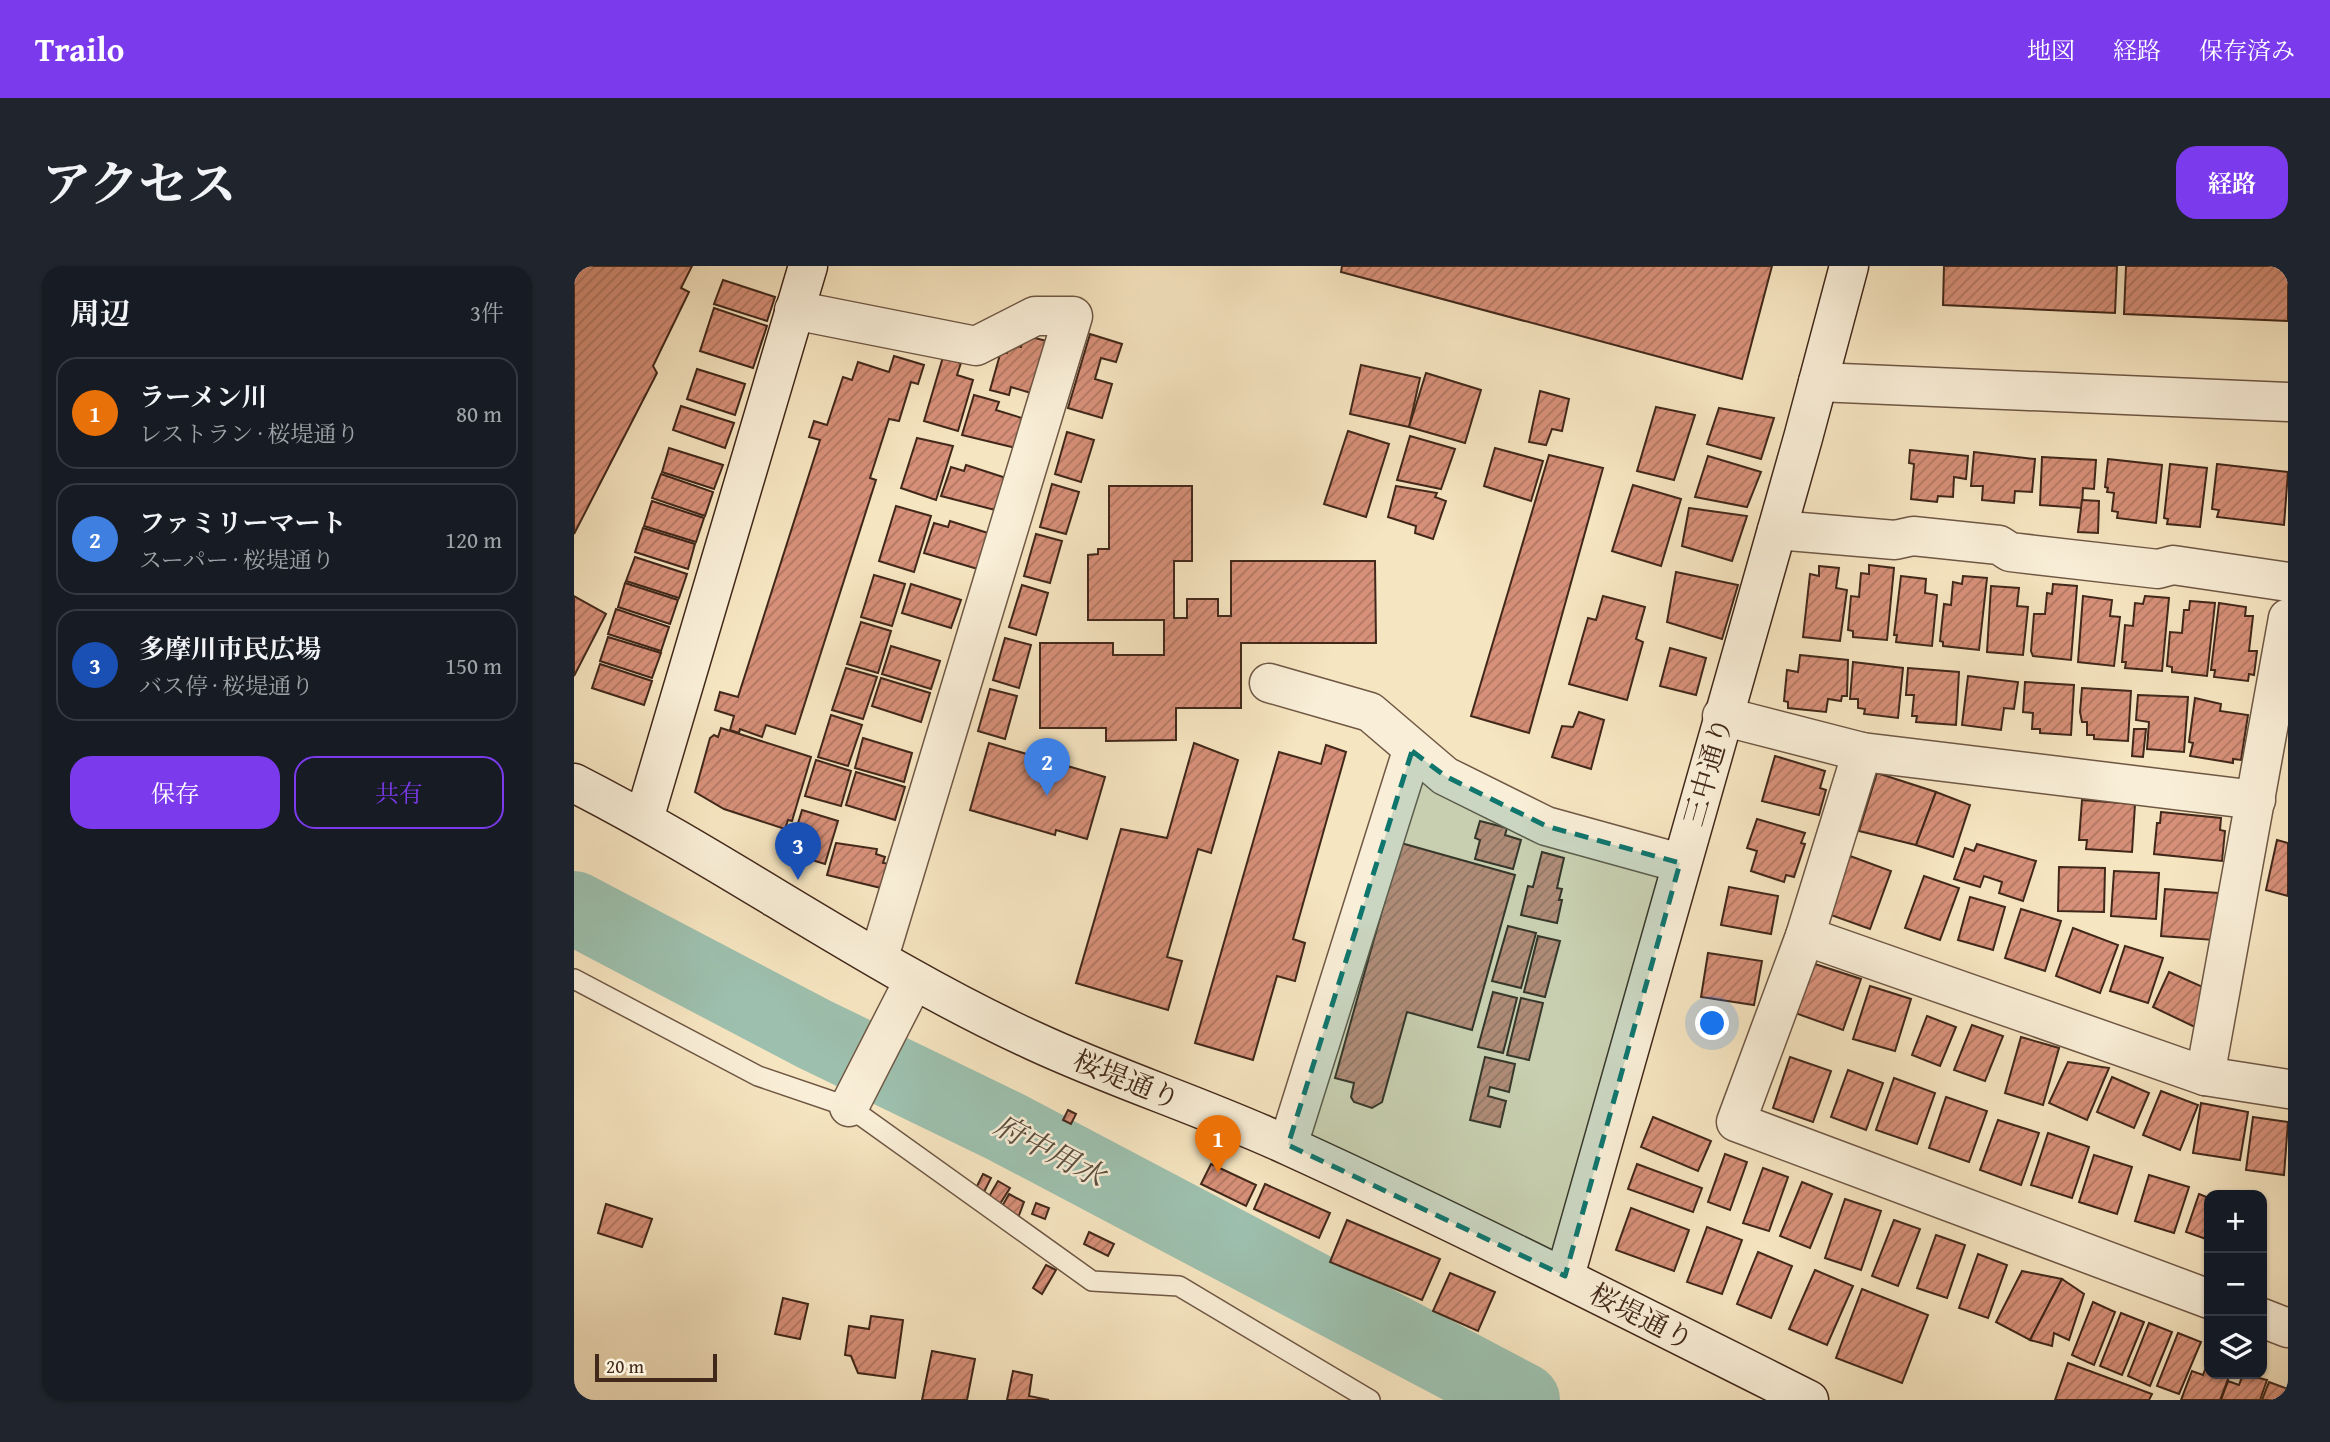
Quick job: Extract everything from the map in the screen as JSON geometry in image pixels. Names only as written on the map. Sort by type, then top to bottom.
[{"type":"street","points":[[644,819],[808,266]]},
{"type":"street","name":"三中通り","points":[[1565,1276],[1777,530],[1849,266]]},
{"type":"street","points":[[794,310],[975,345],[1035,316],[1073,316],[879,957]]},
{"type":"street","points":[[1818,382],[2288,402]]},
{"type":"street","points":[[1777,530],[1895,540],[1913,536],[1999,545],[2010,552],[2158,569],[2173,565],[2288,582]]},
{"type":"street","points":[[2205,1076],[2288,618]]},
{"type":"street","points":[[1269,683],[1370,712],[1412,751],[1445,776],[1546,826],[1681,863]]},
{"type":"street","points":[[1723,716],[1862,752],[2256,800]]},
{"type":"street","points":[[1288,1145],[1412,751]]},
{"type":"street","points":[[1862,752],[1805,936],[1736,1122],[2204,1297]]},
{"type":"street","name":"桜堤通り","points":[[574,783],[644,819],[914,980],[1034,1041],[1288,1145],[1565,1276],[1809,1400]]},
{"type":"street","points":[[1805,936],[2205,1076],[2288,1089]]},
{"type":"street","points":[[853,1100],[914,980]]},
{"type":"street","points":[[2267,1320],[2288,1328]]},
{"type":"lane","points":[[574,979],[758,1076],[853,1100],[1092,1281],[1179,1286],[1370,1400]]},
{"type":"highlighted area","points":[[1412,751],[1445,776],[1546,826],[1680,863],[1565,1276],[1288,1145]]},
{"type":"building","points":[[574,266],[692,266],[681,288],[689,292],[653,366],[657,373],[574,534]]},
{"type":"building","points":[[1342,266],[1772,266],[1742,379],[1341,272]]},
{"type":"building","points":[[1944,266],[2117,266],[2115,313],[1943,305]]},
{"type":"building","points":[[2126,266],[2288,266],[2288,321],[2124,314]]},
{"type":"building","points":[[723,280],[775,297],[767,321],[714,304]]},
{"type":"building","points":[[714,308],[767,326],[753,368],[700,351]]},
{"type":"building","points":[[1090,334],[1122,344],[1116,362],[1101,358],[1095,379],[1112,384],[1102,418],[1068,408]]},
{"type":"building","points":[[1024,335],[1050,342],[1034,394],[1011,387],[1009,395],[990,390],[1001,351],[1007,353],[1010,344],[1021,347]]},
{"type":"building","points":[[894,356],[924,365],[918,384],[911,382],[899,421],[889,419],[870,478],[876,480],[795,734],[766,725],[762,737],[740,729],[739,733],[730,730],[734,716],[715,710],[720,692],[738,697],[820,440],[809,437],[814,421],[827,425],[843,377],[852,380],[858,362],[889,372]]},
{"type":"building","points":[[943,357],[961,363],[957,375],[973,380],[958,431],[924,421]]},
{"type":"building","points":[[1361,365],[1420,378],[1409,427],[1350,414]]},
{"type":"building","points":[[697,369],[745,384],[735,415],[687,399]]},
{"type":"building","points":[[1426,373],[1481,390],[1465,443],[1409,427]]},
{"type":"building","points":[[1540,391],[1569,399],[1562,431],[1552,429],[1546,445],[1529,442]]},
{"type":"building","points":[[974,395],[999,402],[996,410],[1025,419],[1016,448],[962,435]]},
{"type":"building","points":[[681,406],[734,423],[725,448],[673,430]]},
{"type":"building","points":[[1656,407],[1695,415],[1674,480],[1637,471]]},
{"type":"building","points":[[1719,408],[1774,418],[1761,459],[1707,444]]},
{"type":"building","points":[[1348,431],[1389,444],[1366,517],[1324,504]]},
{"type":"building","points":[[1067,432],[1094,440],[1081,482],[1055,474]]},
{"type":"building","points":[[1410,436],[1455,449],[1441,489],[1397,480]]},
{"type":"building","points":[[917,438],[953,446],[936,500],[901,488]]},
{"type":"building","points":[[669,448],[723,465],[714,489],[662,472]]},
{"type":"building","points":[[1495,448],[1543,461],[1531,501],[1484,486]]},
{"type":"building","points":[[1910,450],[1968,456],[1966,479],[1954,477],[1953,497],[1938,496],[1937,502],[1911,499],[1914,464],[1909,463]]},
{"type":"building","points":[[1974,452],[2035,459],[2032,492],[2015,491],[2014,503],[1982,500],[1983,486],[1971,486]]},
{"type":"building","points":[[1549,455],[1603,468],[1529,733],[1471,716]]},
{"type":"building","points":[[1708,456],[1761,472],[1747,507],[1695,497]]},
{"type":"building","points":[[2042,457],[2096,460],[2094,489],[2083,488],[2082,508],[2040,505]]},
{"type":"building","points":[[2108,459],[2162,465],[2156,523],[2117,518],[2118,512],[2112,511],[2114,493],[2107,492],[2108,488],[2105,487]]},
{"type":"building","points":[[2170,464],[2207,468],[2200,527],[2167,524],[2168,519],[2164,518]]},
{"type":"building","points":[[2217,464],[2288,472],[2284,525],[2217,517],[2219,510],[2212,509]]},
{"type":"building","points":[[966,465],[1009,479],[999,511],[941,496],[951,467],[964,471]]},
{"type":"building","points":[[661,474],[713,492],[705,516],[652,498]]},
{"type":"building","points":[[1052,484],[1079,492],[1066,534],[1040,527]]},
{"type":"building","points":[[1633,485],[1681,499],[1661,566],[1612,551]]},
{"type":"building","points":[[1109,486],[1192,486],[1192,561],[1174,561],[1174,618],[1187,618],[1187,599],[1218,599],[1218,616],[1231,616],[1231,561],[1375,561],[1376,643],[1241,643],[1241,708],[1176,708],[1176,740],[1106,741],[1106,728],[1040,728],[1040,643],[1113,643],[1113,655],[1164,655],[1164,620],[1088,620],[1088,555],[1098,554],[1098,549],[1109,549]]},
{"type":"building","points":[[1396,486],[1437,493],[1435,497],[1446,501],[1433,539],[1415,533],[1416,526],[1388,517]]},
{"type":"building","points":[[2082,500],[2099,501],[2098,533],[2078,532]]},
{"type":"building","points":[[652,501],[704,518],[696,542],[644,526]]},
{"type":"building","points":[[896,506],[931,516],[914,572],[879,561]]},
{"type":"building","points":[[1689,508],[1747,516],[1732,561],[1682,546]]},
{"type":"building","points":[[950,521],[991,534],[981,570],[924,553],[934,523],[948,527]]},
{"type":"building","points":[[643,528],[695,544],[688,569],[635,552]]},
{"type":"building","points":[[1036,534],[1062,541],[1050,583],[1024,576]]},
{"type":"building","points":[[635,557],[687,574],[679,598],[626,581]]},
{"type":"building","points":[[1869,565],[1894,568],[1887,640],[1853,637],[1853,631],[1848,630],[1851,596],[1859,597],[1861,573],[1869,574]]},
{"type":"building","points":[[1819,566],[1839,568],[1836,588],[1847,590],[1840,641],[1803,637],[1810,574],[1819,576]]},
{"type":"building","points":[[1676,572],[1738,585],[1722,639],[1667,622]]},
{"type":"building","points":[[874,575],[905,584],[892,626],[861,617]]},
{"type":"building","points":[[1901,576],[1926,579],[1925,593],[1937,595],[1932,646],[1896,642],[1897,635],[1894,635]]},
{"type":"building","points":[[1963,576],[1987,578],[1979,650],[1943,646],[1940,641],[1944,604],[1951,605],[1953,582],[1962,584]]},
{"type":"building","points":[[625,583],[678,600],[670,624],[618,607]]},
{"type":"building","points":[[911,584],[961,600],[951,628],[902,613]]},
{"type":"building","points":[[2053,584],[2077,586],[2071,660],[2033,656],[2031,651],[2034,614],[2045,614],[2047,593],[2052,594]]},
{"type":"building","points":[[1022,585],[1048,593],[1036,635],[1009,627]]},
{"type":"building","points":[[1991,586],[2019,588],[2017,606],[2028,607],[2023,655],[1987,652]]},
{"type":"building","points":[[574,596],[606,614],[574,676]]},
{"type":"building","points":[[1603,596],[1645,607],[1636,639],[1643,642],[1627,700],[1569,684],[1588,618],[1596,620]]},
{"type":"building","points":[[2083,596],[2112,600],[2110,616],[2120,617],[2114,666],[2078,662]]},
{"type":"building","points":[[2145,596],[2169,598],[2162,671],[2125,668],[2126,662],[2122,662],[2125,625],[2133,626],[2135,603],[2143,604]]},
{"type":"building","points":[[2190,601],[2215,603],[2207,676],[2172,672],[2172,667],[2167,666],[2170,632],[2182,633],[2184,610],[2189,610]]},
{"type":"building","points":[[2219,603],[2246,607],[2245,616],[2253,616],[2249,651],[2257,651],[2254,675],[2249,674],[2248,681],[2214,677],[2215,670],[2211,670]]},
{"type":"building","points":[[616,609],[669,627],[661,651],[608,634]]},
{"type":"building","points":[[861,622],[891,631],[878,673],[847,664]]},
{"type":"building","points":[[608,637],[661,653],[652,678],[600,661]]},
{"type":"building","points":[[1005,638],[1031,645],[1019,688],[993,680]]},
{"type":"building","points":[[891,646],[940,661],[931,689],[882,674]]},
{"type":"building","points":[[1670,648],[1706,658],[1696,695],[1660,686]]},
{"type":"building","points":[[1800,655],[1848,660],[1847,696],[1842,696],[1841,701],[1828,699],[1826,712],[1788,708],[1788,702],[1784,701],[1787,670],[1798,672]]},
{"type":"building","points":[[1853,662],[1903,668],[1898,718],[1864,714],[1865,709],[1858,708],[1858,699],[1850,699]]},
{"type":"building","points":[[600,664],[652,681],[644,705],[592,688]]},
{"type":"building","points":[[846,668],[877,677],[863,719],[832,710]]},
{"type":"building","points":[[1908,668],[1959,672],[1956,725],[1916,722],[1917,716],[1912,716],[1914,695],[1906,695]]},
{"type":"building","points":[[1968,676],[2018,682],[2014,709],[2004,708],[2001,730],[1962,725]]},
{"type":"building","points":[[881,678],[930,693],[921,722],[872,706]]},
{"type":"building","points":[[2025,682],[2074,685],[2071,735],[2040,733],[2040,729],[2032,729],[2033,713],[2023,712]]},
{"type":"building","points":[[2082,688],[2131,691],[2128,741],[2094,739],[2094,735],[2087,735],[2087,722],[2082,722],[2080,712]]},
{"type":"building","points":[[990,689],[1017,696],[1005,739],[978,731]]},
{"type":"building","points":[[2138,695],[2188,697],[2184,752],[2147,749],[2149,722],[2136,720]]},
{"type":"building","points":[[2195,698],[2221,704],[2220,711],[2248,715],[2241,760],[2233,759],[2233,763],[2190,756],[2193,743],[2189,742]]},
{"type":"building","points":[[1579,712],[1604,720],[1591,769],[1552,757],[1562,726],[1573,727]]},
{"type":"building","points":[[831,715],[862,725],[848,766],[818,757]]},
{"type":"building","points":[[721,728],[811,757],[792,821],[788,820],[785,829],[724,809],[695,792],[710,738],[714,735],[718,737]]},
{"type":"building","points":[[2134,729],[2146,729],[2143,757],[2132,756]]},
{"type":"building","points":[[863,738],[912,753],[904,782],[855,768]]},
{"type":"building","points":[[989,743],[1105,777],[1087,839],[1056,830],[1055,835],[970,810]]},
{"type":"building","points":[[1194,743],[1238,760],[1211,853],[1198,849],[1167,957],[1182,961],[1168,1010],[1076,983],[1121,829],[1167,838]]},
{"type":"building","points":[[1326,745],[1346,752],[1293,939],[1305,943],[1295,981],[1277,976],[1253,1060],[1195,1043],[1279,752],[1321,764]]},
{"type":"building","points":[[1775,756],[1825,771],[1820,788],[1826,790],[1819,815],[1762,801]]},
{"type":"building","points":[[816,760],[851,771],[841,806],[805,796]]},
{"type":"building","points":[[856,772],[905,787],[895,820],[846,805]]},
{"type":"building","points":[[1877,773],[1936,792],[1916,845],[1859,831]]},
{"type":"building","points":[[1936,792],[1970,805],[1953,857],[1916,845]]},
{"type":"building","points":[[2082,800],[2135,804],[2132,852],[2086,849],[2087,840],[2079,840]]},
{"type":"building","points":[[802,810],[838,821],[825,864],[789,853]]},
{"type":"building","points":[[2161,812],[2221,818],[2220,830],[2225,831],[2222,861],[2154,854],[2157,823],[2160,823]]},
{"type":"building","points":[[1757,819],[1805,833],[1801,843],[1805,844],[1794,877],[1786,875],[1784,882],[1751,871],[1757,851],[1747,848]]},
{"type":"building","points":[[1480,821],[1507,828],[1505,835],[1521,840],[1513,869],[1475,859],[1480,840],[1475,838]]},
{"type":"building","points":[[2277,840],[2288,843],[2288,896],[2266,890]]},
{"type":"building","points":[[836,843],[877,849],[876,854],[885,857],[883,863],[891,864],[881,888],[827,875]]},
{"type":"building","points":[[1401,843],[1515,875],[1472,1030],[1407,1012],[1382,1102],[1372,1108],[1354,1102],[1351,1097],[1354,1083],[1335,1078]]},
{"type":"building","points":[[1977,844],[2036,861],[2023,901],[1999,893],[2002,882],[1984,876],[1980,887],[1954,879],[1965,848],[1974,851]]},
{"type":"building","points":[[1542,852],[1564,858],[1557,888],[1562,889],[1559,900],[1562,900],[1557,923],[1521,915],[1528,886],[1533,887]]},
{"type":"building","points":[[1850,856],[1891,871],[1870,929],[1828,914]]},
{"type":"building","points":[[2059,867],[2105,868],[2104,912],[2058,911]]},
{"type":"building","points":[[2114,871],[2159,873],[2156,919],[2111,916]]},
{"type":"building","points":[[1924,876],[1959,888],[1940,940],[1905,928]]},
{"type":"building","points":[[1729,887],[1778,896],[1771,934],[1721,925]]},
{"type":"building","points":[[2165,889],[2218,893],[2214,940],[2161,936]]},
{"type":"building","points":[[1970,897],[2005,907],[1993,950],[1958,940]]},
{"type":"building","points":[[2021,909],[2061,921],[2045,971],[2005,958]]},
{"type":"building","points":[[1508,926],[1536,933],[1521,988],[1492,981]]},
{"type":"building","points":[[2073,928],[2118,945],[2100,993],[2056,976]]},
{"type":"building","points":[[1538,936],[1560,941],[1545,997],[1524,992]]},
{"type":"building","points":[[2125,946],[2163,958],[2148,1003],[2110,991]]},
{"type":"building","points":[[1708,953],[1762,961],[1754,1005],[1701,997]]},
{"type":"building","points":[[1812,963],[1861,979],[1843,1030],[1795,1013]]},
{"type":"building","points":[[2169,972],[2203,987],[2197,1028],[2153,1007]]},
{"type":"building","points":[[1870,986],[1911,999],[1895,1051],[1853,1039]]},
{"type":"building","points":[[1493,992],[1517,998],[1503,1053],[1478,1047]]},
{"type":"building","points":[[1521,998],[1543,1003],[1529,1060],[1507,1055]]},
{"type":"building","points":[[1927,1016],[1956,1027],[1940,1066],[1912,1055]]},
{"type":"building","points":[[1972,1025],[2003,1036],[1985,1081],[1954,1070]]},
{"type":"building","points":[[2021,1037],[2059,1048],[2043,1105],[2005,1093]]},
{"type":"building","points":[[1485,1057],[1515,1064],[1509,1092],[1490,1087],[1488,1096],[1506,1101],[1500,1127],[1470,1120]]},
{"type":"building","points":[[1790,1057],[1831,1071],[1813,1122],[1773,1108]]},
{"type":"building","points":[[2068,1062],[2109,1068],[2087,1120],[2049,1103]]},
{"type":"building","points":[[1848,1070],[1883,1083],[1866,1130],[1831,1117]]},
{"type":"building","points":[[2112,1077],[2149,1093],[2134,1128],[2097,1112]]},
{"type":"building","points":[[1894,1078],[1935,1093],[1917,1144],[1876,1130]]},
{"type":"building","points":[[2161,1091],[2198,1105],[2180,1150],[2143,1135]]},
{"type":"building","points":[[1946,1097],[1987,1111],[1969,1162],[1929,1148]]},
{"type":"building","points":[[2201,1103],[2248,1112],[2240,1160],[2193,1153]]},
{"type":"building","points":[[1068,1110],[1076,1114],[1071,1124],[1063,1120]]},
{"type":"building","points":[[1653,1117],[1711,1141],[1698,1171],[1641,1147]]},
{"type":"building","points":[[2253,1117],[2288,1122],[2284,1175],[2246,1170]]},
{"type":"building","points":[[1998,1120],[2039,1133],[2021,1185],[1980,1170]]},
{"type":"building","points":[[2048,1133],[2089,1147],[2072,1198],[2031,1185]]},
{"type":"building","points":[[1725,1154],[1747,1162],[1730,1210],[1708,1202]]},
{"type":"building","points":[[2094,1155],[2132,1167],[2117,1214],[2079,1202]]},
{"type":"building","points":[[1211,1164],[1256,1185],[1246,1206],[1201,1184]]},
{"type":"building","points":[[1637,1164],[1702,1188],[1693,1212],[1628,1189]]},
{"type":"building","points":[[1763,1168],[1788,1177],[1769,1231],[1743,1223]]},
{"type":"building","points":[[983,1174],[991,1178],[982,1196],[974,1192]]},
{"type":"building","points":[[2149,1175],[2189,1187],[2174,1233],[2135,1221]]},
{"type":"building","points":[[998,1181],[1010,1188],[998,1207],[987,1200]]},
{"type":"building","points":[[1802,1182],[1832,1194],[1810,1248],[1780,1236]]},
{"type":"building","points":[[1265,1184],[1330,1213],[1319,1238],[1254,1209]]},
{"type":"building","points":[[1009,1194],[1024,1202],[1018,1218],[1000,1210]]},
{"type":"building","points":[[2199,1194],[2204,1196],[2204,1238],[2186,1232]]},
{"type":"building","points":[[1845,1199],[1881,1211],[1861,1270],[1825,1258]]},
{"type":"building","points":[[1036,1203],[1049,1208],[1045,1219],[1032,1214]]},
{"type":"building","points":[[606,1204],[652,1219],[642,1247],[598,1233]]},
{"type":"building","points":[[1631,1208],[1689,1230],[1674,1271],[1616,1250]]},
{"type":"building","points":[[1347,1220],[1440,1259],[1422,1300],[1330,1262]]},
{"type":"building","points":[[1894,1220],[1920,1229],[1898,1286],[1872,1276]]},
{"type":"building","points":[[1707,1227],[1742,1240],[1722,1294],[1687,1282]]},
{"type":"building","points":[[1089,1232],[1114,1244],[1108,1256],[1084,1244]]},
{"type":"building","points":[[1936,1235],[1965,1245],[1947,1298],[1917,1288]]},
{"type":"building","points":[[1758,1252],[1792,1266],[1771,1318],[1737,1304]]},
{"type":"building","points":[[1978,1254],[2007,1265],[1988,1318],[1959,1308]]},
{"type":"building","points":[[1046,1265],[1056,1270],[1042,1294],[1033,1288]]},
{"type":"building","points":[[1815,1270],[1853,1286],[1827,1345],[1789,1329]]},
{"type":"building","points":[[2022,1271],[2062,1279],[2030,1340],[1996,1322]]},
{"type":"building","points":[[1450,1273],[1495,1292],[1478,1331],[1433,1311]]},
{"type":"building","points":[[2062,1279],[2084,1294],[2069,1340],[2054,1333],[2052,1346],[2030,1340]]},
{"type":"building","points":[[1862,1289],[1928,1315],[1902,1383],[1836,1358]]},
{"type":"building","points":[[783,1298],[808,1304],[800,1339],[775,1334]]},
{"type":"building","points":[[2093,1302],[2115,1312],[2094,1365],[2072,1355]]},
{"type":"building","points":[[2121,1313],[2144,1322],[2122,1375],[2100,1366]]},
{"type":"building","points":[[871,1316],[903,1320],[895,1378],[858,1373],[851,1356],[845,1355],[849,1326],[869,1329]]},
{"type":"building","points":[[2149,1323],[2172,1332],[2150,1386],[2128,1376]]},
{"type":"building","points":[[2178,1333],[2201,1342],[2179,1394],[2157,1386]]},
{"type":"building","points":[[932,1351],[975,1359],[967,1400],[922,1400]]},
{"type":"building","points":[[2068,1363],[2152,1394],[2149,1400],[2055,1400]]},
{"type":"building","points":[[1013,1371],[1032,1375],[1029,1396],[1049,1400],[1007,1400]]},
{"type":"building","points":[[2192,1371],[2203,1375],[2204,1372],[2204,1379],[2228,1379],[2220,1400],[2181,1400]]},
{"type":"building","points":[[2241,1379],[2267,1380],[2260,1400],[2221,1400],[2228,1381],[2239,1385]]},
{"type":"building","points":[[2269,1382],[2288,1389],[2288,1400],[2262,1400]]},
{"type":"waterway","name":"府中用水","points":[[574,908],[814,1034],[1006,1127],[1523,1400]]},
{"type":"place","name":"ファミリーマート","points":[[1047,796]]},
{"type":"place","name":"多摩川市民広場","points":[[798,880]]},
{"type":"place","name":"ラーメン川","points":[[1218,1173]]}]
